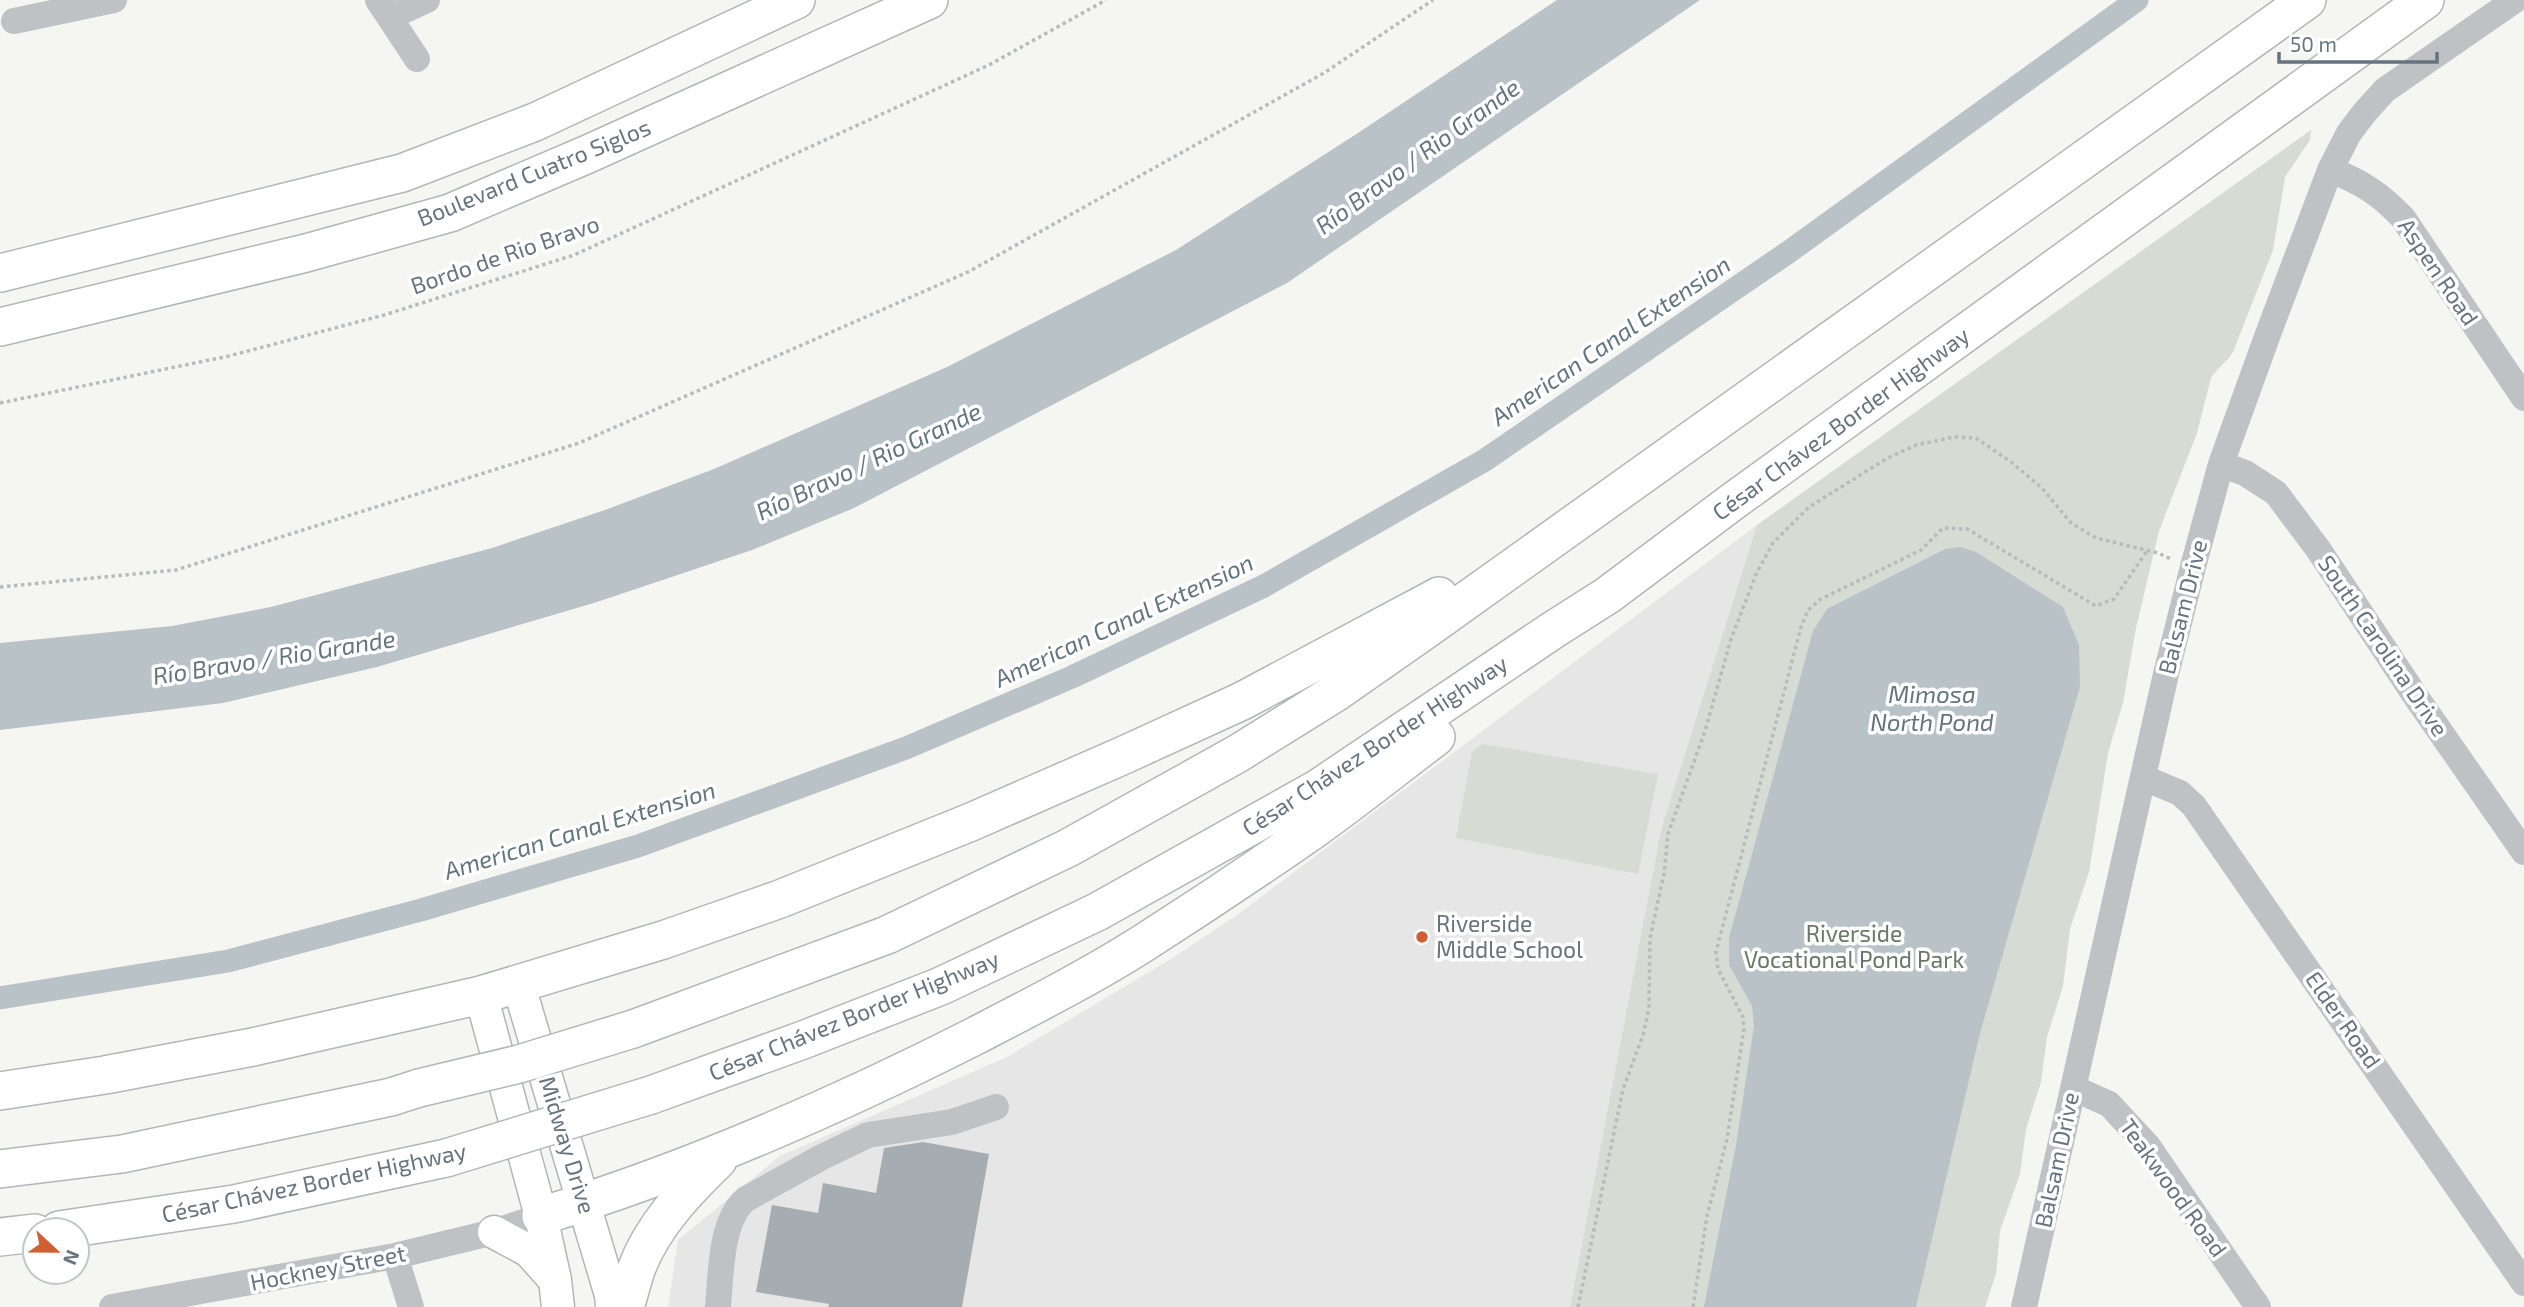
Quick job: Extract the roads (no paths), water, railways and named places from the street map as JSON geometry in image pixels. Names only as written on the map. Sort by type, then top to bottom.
[{"type":"highway","name":"Boulevard Cuatro Siglos","points":[[0,273],[402,173],[535,122],[796,0]]},
{"type":"highway","name":"Boulevard Cuatro Siglos","points":[[0,327],[306,253],[450,213],[588,154],[929,0]]},
{"type":"highway","points":[[0,1168],[122,1154],[391,1097],[519,1064],[633,1028],[887,935],[1079,842],[1237,754],[1335,693],[2307,0]]},
{"type":"highway","name":"César Chávez Border Highway","points":[[91,1225],[234,1204],[446,1158],[651,1095],[941,986],[1097,912],[1317,789],[1608,595],[1732,502],[2426,0]]},
{"type":"highway","points":[[0,1091],[105,1075],[253,1047],[481,995],[663,940],[780,899],[971,822],[1242,701],[1596,509]]},
{"type":"highway","points":[[541,1216],[728,1150],[917,1065],[1062,991],[1140,945],[1315,828],[1512,682],[1608,595]]},
{"type":"highway","points":[[625,1307],[637,1268],[652,1239],[681,1197],[728,1150]]},
{"type":"highway","points":[[0,1237],[21,1235]]},
{"type":"main road","name":"Midway Drive","points":[[518,983],[585,1202],[612,1307]]},
{"type":"main road","name":"Midway Drive","points":[[481,995],[541,1216],[556,1294]]},
{"type":"main road","points":[[494,1231],[529,1251],[556,1294]]},
{"type":"street","points":[[7,27],[39,0]]},
{"type":"street","points":[[7,27],[114,0]]},
{"type":"street","points":[[416,59],[384,9],[428,0]]},
{"type":"street","name":"Balsam Drive","points":[[2024,1307],[2194,563],[2221,464],[2330,170],[2349,133],[2385,89],[2515,0]]},
{"type":"street","name":"Aspen Road","points":[[2330,170],[2351,178],[2383,197],[2403,218],[2524,398]]},
{"type":"street","name":"South Carolina Drive","points":[[2221,464],[2245,473],[2276,493],[2318,549],[2416,698],[2524,852]]},
{"type":"street","name":"Elder Road","points":[[2144,778],[2180,793],[2194,806],[2524,1283]]},
{"type":"street","name":"Teakwood Road","points":[[2073,1088],[2109,1104],[2148,1146],[2258,1307]]},
{"type":"street","points":[[718,1307],[726,1236],[732,1216],[738,1205],[746,1199],[868,1135],[952,1122],[996,1107]]},
{"type":"street","name":"Hockney Street","points":[[129,1306],[395,1256],[541,1216]]},
{"type":"street","points":[[395,1256],[411,1307]]},
{"type":"water","name":"Río Bravo / Rio Grande","points":[[1557,0],[1700,0],[1287,283],[854,508],[752,550],[597,602],[377,667],[223,703],[0,730],[0,643],[172,626],[271,607],[492,548],[714,469],[947,367],[1176,250]]},
{"type":"water","name":"Mimosa North Pond","points":[[1960,547],[1976,552],[2063,607],[2079,645],[2080,687],[1980,1033],[1916,1307],[1704,1307],[1736,1145],[1754,1026],[1752,1006],[1729,965],[1729,938],[1813,631],[1827,609],[1945,549]]},
{"type":"waterway","name":"American Canal Extension","points":[[0,998],[228,961],[421,910],[638,846],[906,748],[1072,677],[1264,586],[1485,460],[1790,251],[2137,0]]},
{"type":"place","name":"Riverside Middle School","points":[[1422,937]]},
{"type":"park label","name":"Riverside Vocational Pond Park","points":[[1854,947]]}]
